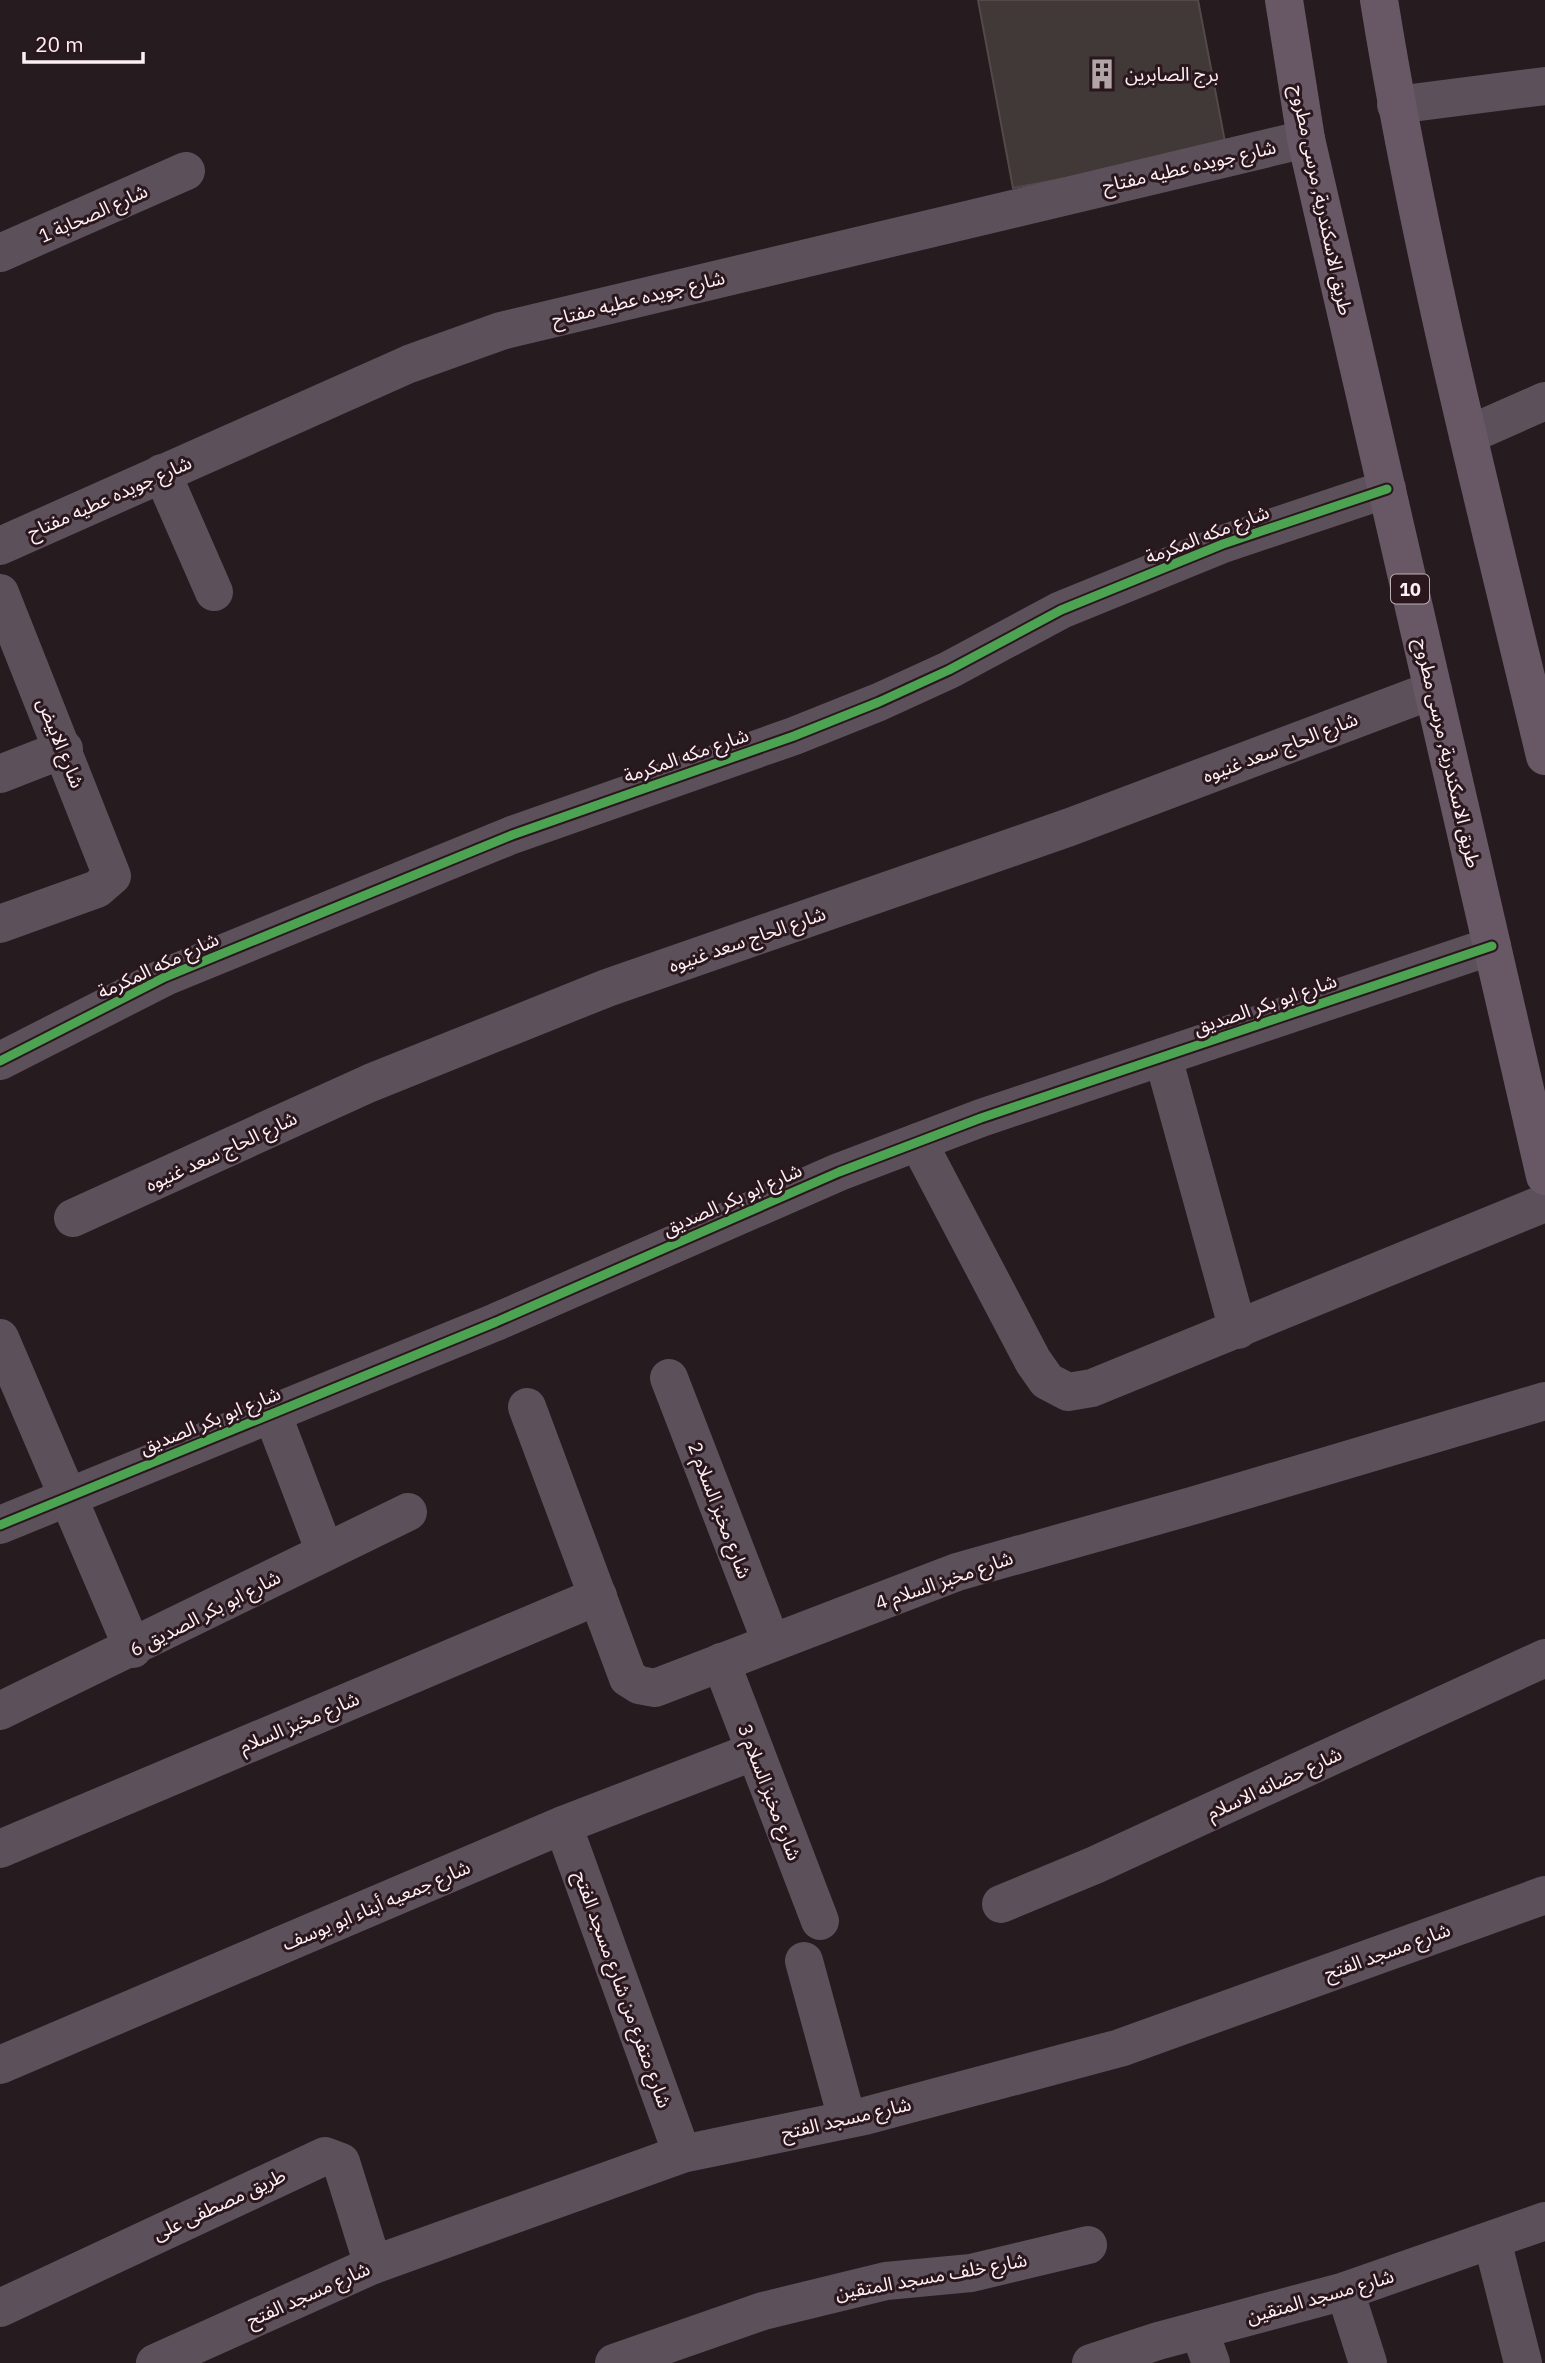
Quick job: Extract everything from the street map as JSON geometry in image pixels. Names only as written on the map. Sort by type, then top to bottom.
[{"type":"main road","name":"طريق الاسكندرية, مرسى مطروح","points":[[1284,0],[1306,139],[1545,1176]]},
{"type":"main road","points":[[1379,0],[1396,105],[1468,435],[1545,753]]},
{"type":"street","points":[[1396,105],[1545,86]]},
{"type":"street","name":"شارع جويده عطيه مفتاح","points":[[0,546],[409,364],[501,331],[1306,139]]},
{"type":"street","name":"شارع الصحابة 1","points":[[0,253],[186,171]]},
{"type":"street","points":[[1468,435],[1545,401]]},
{"type":"street","points":[[162,473],[214,592]]},
{"type":"street","name":"شارع مكه المكرمة","points":[[0,1061],[164,977],[512,835],[794,736],[879,702],[949,670],[1061,610],[1223,544],[1387,489]]},
{"type":"street","name":"شارع الابيض","points":[[0,593],[64,749],[112,876],[97,889],[0,924]]},
{"type":"street","name":"شارع الحاج سعد غنيوه","points":[[73,1218],[370,1083],[607,988],[1070,827],[1433,690]]},
{"type":"street","points":[[0,774],[64,749]]},
{"type":"street","name":"شارع ابو بكر الصديق","points":[[0,1525],[496,1322],[839,1172],[1163,1057],[1492,946]]},
{"type":"street","points":[[1163,1057],[1238,1331]]},
{"type":"street","points":[[918,1142],[1046,1381],[1068,1392],[1092,1388],[1238,1331],[1545,1203]]},
{"type":"street","points":[[0,1338],[66,1498],[133,1649]]},
{"type":"street","name":"شارع مخبز السلام 2","points":[[669,1378],[771,1642]]},
{"type":"street","name":"شارع مخبز السلام 4","points":[[527,1407],[628,1678],[639,1685],[655,1688],[957,1572],[1195,1505],[1545,1401]]},
{"type":"street","points":[[272,1413],[325,1552]]},
{"type":"street","name":"شارع ابو بكر الصديق 6","points":[[0,1711],[133,1649],[408,1512]]},
{"type":"street","name":"شارع مخبز السلام","points":[[0,1849],[598,1596]]},
{"type":"street","name":"شارع حضانه الاسلام","points":[[1001,1904],[1095,1865],[1545,1658]]},
{"type":"street","name":"شارع مخبز السلام 3","points":[[721,1662],[820,1921]]},
{"type":"street","name":"شارع جمعيه أبناء ابو يوسف","points":[[0,2065],[564,1825],[755,1751]]},
{"type":"street","name":"شارع متفرع من شارع مسجد الفتح","points":[[564,1825],[682,2154]]},
{"type":"street","name":"شارع مسجد الفتح","points":[[155,2363],[373,2265],[682,2154],[847,2119],[1120,2048],[1545,1895]]},
{"type":"street","points":[[804,1961],[847,2119]]},
{"type":"street","name":"طريق مصطفى على","points":[[0,2308],[325,2155],[341,2162],[373,2265]]},
{"type":"street","name":"شارع مسجد المتقين","points":[[1091,2363],[1205,2346],[1345,2291],[1545,2221]]},
{"type":"street","points":[[1492,2240],[1523,2363]]},
{"type":"street","name":"شارع خلف مسجد المتقين","points":[[614,2363],[763,2311],[886,2281],[971,2273],[1088,2245]]},
{"type":"street","points":[[1345,2291],[1368,2363]]},
{"type":"building","name":"برج الصابرين","points":[[978,0],[1198,0],[1226,147],[1013,188]]},
{"type":"cycle path","points":[[0,1061],[165,977],[512,835],[794,736],[879,702],[949,670],[1061,610],[1223,544],[1387,489]]},
{"type":"cycle path","points":[[0,1525],[496,1322],[839,1172],[981,1118],[1492,946]]},
{"type":"place","name":"برج الصابرين","points":[[1102,74]]}]
